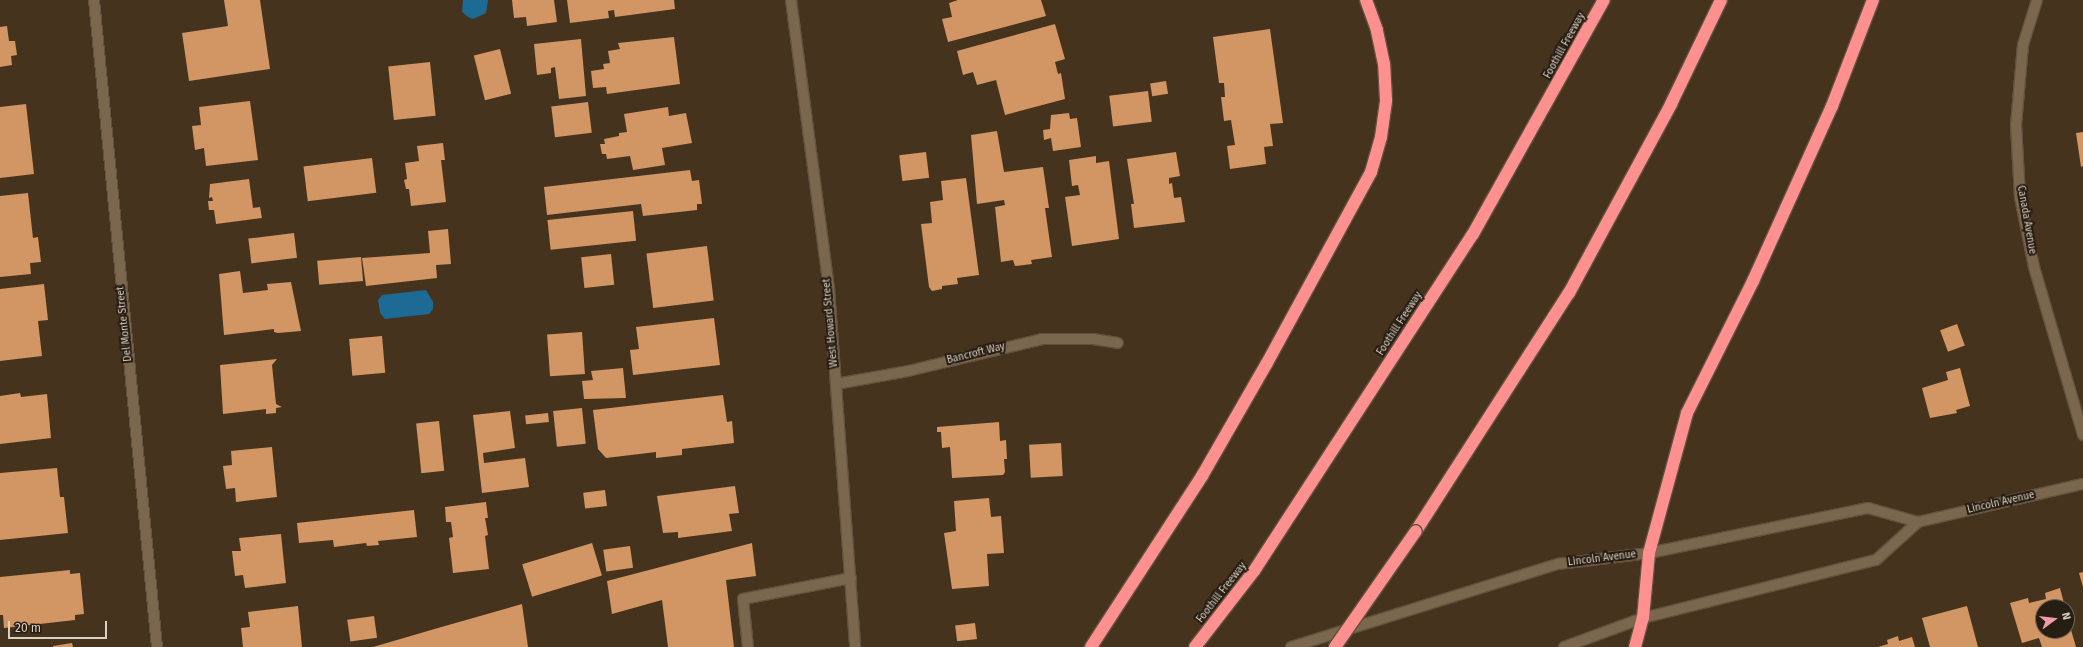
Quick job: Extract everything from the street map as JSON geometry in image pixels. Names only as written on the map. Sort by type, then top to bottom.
[{"type":"highway","points":[[1091,647],[1119,607],[1202,476],[1248,397],[1371,172],[1381,137],[1386,100],[1384,64],[1377,30],[1366,0]]},
{"type":"highway","name":"Foothill Freeway","points":[[1195,647],[1254,571],[1473,234],[1604,0]]},
{"type":"highway","points":[[1335,647],[1416,531],[1569,293],[1671,104],[1721,0]]},
{"type":"highway","points":[[1635,647],[1643,618],[1650,553],[1687,413],[1770,245],[1832,106],[1873,0]]},
{"type":"street","name":"Del Monte Street","points":[[94,0],[157,647]]},
{"type":"street","name":"West Howard Street","points":[[791,0],[816,174],[836,384],[855,647]]},
{"type":"street","name":"Canada Avenue","points":[[2037,0],[2023,45],[2016,125],[2020,197],[2034,266],[2083,435]]},
{"type":"street","name":"Bancroft Way","points":[[836,384],[908,371],[1042,339],[1093,339],[1118,343]]},
{"type":"street","name":"Lincoln Avenue","points":[[1291,647],[1558,564],[1650,553],[1868,508],[1918,522],[2083,484]]},
{"type":"street","name":"Lincoln Avenue","points":[[1564,647],[1643,618],[1876,560],[1918,522]]},
{"type":"street","points":[[748,647],[743,599],[851,578]]},
{"type":"water","points":[[463,0],[488,0],[486,13],[473,19],[468,17],[462,12]]},
{"type":"water","points":[[426,290],[433,302],[433,309],[429,314],[385,319],[380,313],[378,300],[382,295]]},
{"type":"building","points":[[224,0],[260,0],[270,69],[189,81],[182,33],[228,26]]},
{"type":"building","points":[[512,0],[554,0],[557,22],[527,26],[526,17],[514,18]]},
{"type":"building","points":[[567,0],[674,0],[675,9],[615,17],[614,10],[608,11],[609,18],[570,23]]},
{"type":"building","points":[[958,0],[1041,0],[1046,16],[948,42],[942,19],[952,17],[949,3]]},
{"type":"building","points":[[1055,24],[1065,59],[1055,62],[1058,74],[1061,73],[1065,99],[1005,115],[996,80],[977,85],[973,72],[963,75],[957,51]]},
{"type":"building","points":[[7,26],[9,41],[15,41],[17,55],[11,56],[12,65],[0,67],[0,27]]},
{"type":"building","points":[[1270,29],[1283,123],[1270,124],[1273,146],[1264,147],[1266,164],[1230,169],[1227,146],[1235,145],[1231,120],[1224,121],[1221,97],[1225,97],[1224,83],[1219,83],[1213,37]]},
{"type":"building","points":[[674,37],[680,84],[607,94],[606,87],[593,88],[591,71],[604,69],[603,64],[610,63],[608,51],[620,49],[618,43]]},
{"type":"building","points":[[581,39],[586,96],[559,99],[555,67],[551,68],[551,73],[537,75],[534,44]]},
{"type":"building","points":[[500,49],[511,94],[485,100],[474,56]]},
{"type":"building","points":[[430,62],[436,116],[394,120],[388,66]]},
{"type":"building","points":[[1166,81],[1168,94],[1152,96],[1150,84]]},
{"type":"building","points":[[1148,91],[1152,122],[1113,127],[1109,96]]},
{"type":"building","points":[[250,101],[258,160],[206,166],[204,148],[195,150],[192,126],[201,125],[199,107]]},
{"type":"building","points":[[588,102],[592,133],[555,137],[551,107]]},
{"type":"building","points":[[26,104],[34,174],[0,178],[0,107]]},
{"type":"building","points":[[668,107],[669,116],[686,113],[692,143],[662,148],[665,165],[633,170],[630,156],[607,159],[606,154],[602,154],[600,144],[605,144],[604,139],[619,136],[619,133],[627,132],[624,114]]},
{"type":"building","points":[[1069,113],[1070,119],[1077,118],[1081,147],[1053,151],[1051,138],[1044,140],[1043,130],[1050,129],[1051,115]]},
{"type":"building","points":[[997,131],[1004,172],[1043,167],[1049,208],[1045,208],[1052,257],[1031,260],[1032,264],[1015,266],[1013,260],[1001,262],[995,207],[1005,205],[1004,200],[977,204],[971,135]]},
{"type":"building","points":[[2083,132],[2083,166],[2081,167],[2076,133]]},
{"type":"building","points":[[443,143],[445,160],[441,160],[446,202],[411,206],[409,189],[406,189],[404,180],[407,179],[405,163],[419,161],[417,146]]},
{"type":"building","points":[[926,152],[929,178],[902,181],[899,155]]},
{"type":"building","points":[[1176,152],[1180,176],[1169,178],[1169,184],[1172,183],[1174,198],[1181,197],[1185,222],[1134,228],[1131,204],[1134,204],[1127,159]]},
{"type":"building","points":[[1096,156],[1096,163],[1109,161],[1119,239],[1072,246],[1065,197],[1080,195],[1078,185],[1072,186],[1069,160]]},
{"type":"building","points":[[372,158],[376,193],[308,201],[304,166]]},
{"type":"building","points":[[690,170],[692,181],[699,180],[702,204],[697,204],[697,210],[643,216],[641,204],[547,215],[544,187]]},
{"type":"building","points":[[966,178],[979,275],[957,278],[958,284],[942,286],[942,289],[932,291],[929,287],[921,224],[932,223],[930,202],[943,200],[941,181]]},
{"type":"building","points":[[249,179],[253,208],[260,207],[262,218],[216,224],[214,210],[209,210],[208,201],[213,201],[212,197],[209,198],[210,184]]},
{"type":"building","points":[[28,193],[33,238],[38,237],[41,262],[30,263],[31,274],[0,277],[0,196]]},
{"type":"building","points":[[633,211],[636,241],[551,250],[547,220]]},
{"type":"building","points":[[448,229],[451,264],[436,265],[437,278],[366,286],[362,258],[430,253],[428,231]]},
{"type":"building","points":[[294,233],[297,258],[251,263],[248,239]]},
{"type":"building","points":[[707,246],[714,301],[653,308],[646,253]]},
{"type":"building","points":[[611,254],[614,285],[584,288],[581,257]]},
{"type":"building","points":[[361,257],[363,281],[319,285],[317,261]]},
{"type":"building","points":[[240,271],[243,293],[268,290],[267,284],[291,282],[301,331],[278,333],[274,332],[274,329],[224,335],[219,274]]},
{"type":"building","points":[[44,284],[48,320],[38,321],[42,356],[0,361],[0,289]]},
{"type":"building","points":[[714,318],[720,365],[633,375],[630,350],[639,349],[636,327]]},
{"type":"building","points":[[1957,324],[1965,346],[1948,352],[1940,330]]},
{"type":"building","points":[[582,332],[585,374],[550,376],[547,334]]},
{"type":"building","points":[[382,336],[385,373],[352,376],[349,339]]},
{"type":"building","points":[[277,359],[272,365],[276,404],[282,407],[276,408],[276,413],[266,414],[266,409],[223,414],[220,365]]},
{"type":"building","points":[[623,368],[626,398],[584,399],[582,381],[593,380],[591,371]]},
{"type":"building","points":[[1960,368],[1970,406],[1956,410],[1957,413],[1930,418],[1922,388],[1948,380],[1946,372]]},
{"type":"building","points":[[20,393],[21,397],[47,394],[51,438],[0,444],[0,396]]},
{"type":"building","points":[[723,395],[727,422],[732,421],[734,443],[682,449],[682,455],[656,458],[656,452],[606,458],[598,449],[593,410]]},
{"type":"building","points":[[582,408],[586,444],[557,447],[553,411]]},
{"type":"building","points":[[510,411],[515,448],[483,453],[484,463],[525,458],[529,487],[482,493],[473,415]]},
{"type":"building","points":[[548,413],[549,422],[526,424],[525,415]]},
{"type":"building","points":[[439,421],[444,471],[421,473],[416,423]]},
{"type":"building","points":[[999,422],[1000,441],[1006,440],[1007,459],[1004,459],[1005,472],[1003,475],[952,478],[950,447],[942,448],[941,432],[937,432],[937,427]]},
{"type":"building","points":[[1061,443],[1063,476],[1031,478],[1029,445]]},
{"type":"building","points":[[272,447],[277,497],[236,502],[235,488],[226,489],[223,466],[232,465],[231,451]]},
{"type":"building","points":[[57,468],[60,497],[64,497],[68,533],[0,540],[0,473]]},
{"type":"building","points":[[735,486],[739,513],[729,514],[732,531],[678,538],[678,532],[663,533],[657,496]]},
{"type":"building","points":[[605,490],[607,506],[585,509],[583,493]]},
{"type":"building","points":[[989,498],[991,517],[1001,516],[1004,553],[987,554],[989,586],[952,589],[944,533],[956,531],[954,501]]},
{"type":"building","points":[[486,502],[488,518],[485,518],[488,535],[485,536],[489,569],[453,573],[449,538],[453,537],[451,522],[446,522],[445,507]]},
{"type":"building","points":[[414,510],[417,537],[378,541],[379,545],[367,546],[366,543],[334,547],[333,540],[299,543],[297,523]]},
{"type":"building","points":[[281,534],[286,583],[245,588],[243,575],[235,576],[232,551],[241,551],[239,538]]},
{"type":"building","points":[[592,543],[602,576],[532,597],[522,564]]},
{"type":"building","points":[[752,543],[756,576],[726,580],[734,647],[668,647],[662,600],[612,614],[607,581]]},
{"type":"building","points":[[630,546],[633,568],[606,572],[603,550]]},
{"type":"building","points":[[70,570],[70,574],[80,573],[84,614],[75,615],[75,620],[4,628],[3,615],[0,615],[0,577]]},
{"type":"building","points":[[2083,572],[2083,587],[2079,573]]},
{"type":"building","points":[[2060,588],[2063,599],[2046,599],[2045,593]]},
{"type":"building","points":[[2028,598],[2029,603],[2035,602],[2036,639],[2022,643],[2010,603]]},
{"type":"building","points":[[522,604],[528,647],[373,647],[438,628]]},
{"type":"building","points":[[298,606],[302,647],[243,647],[241,628],[250,627],[248,612]]},
{"type":"building","points":[[1967,606],[1978,647],[1930,647],[1922,618]]},
{"type":"building","points":[[374,616],[377,638],[350,642],[347,620]]},
{"type":"building","points":[[975,623],[977,639],[957,641],[955,625]]},
{"type":"building","points":[[1898,636],[1899,641],[1912,637],[1915,647],[1878,647],[1888,644],[1887,640]]},
{"type":"building","points":[[2039,639],[2074,639],[2076,647],[2042,647]]},
{"type":"building","points":[[72,643],[73,647],[53,647],[53,646]]}]
